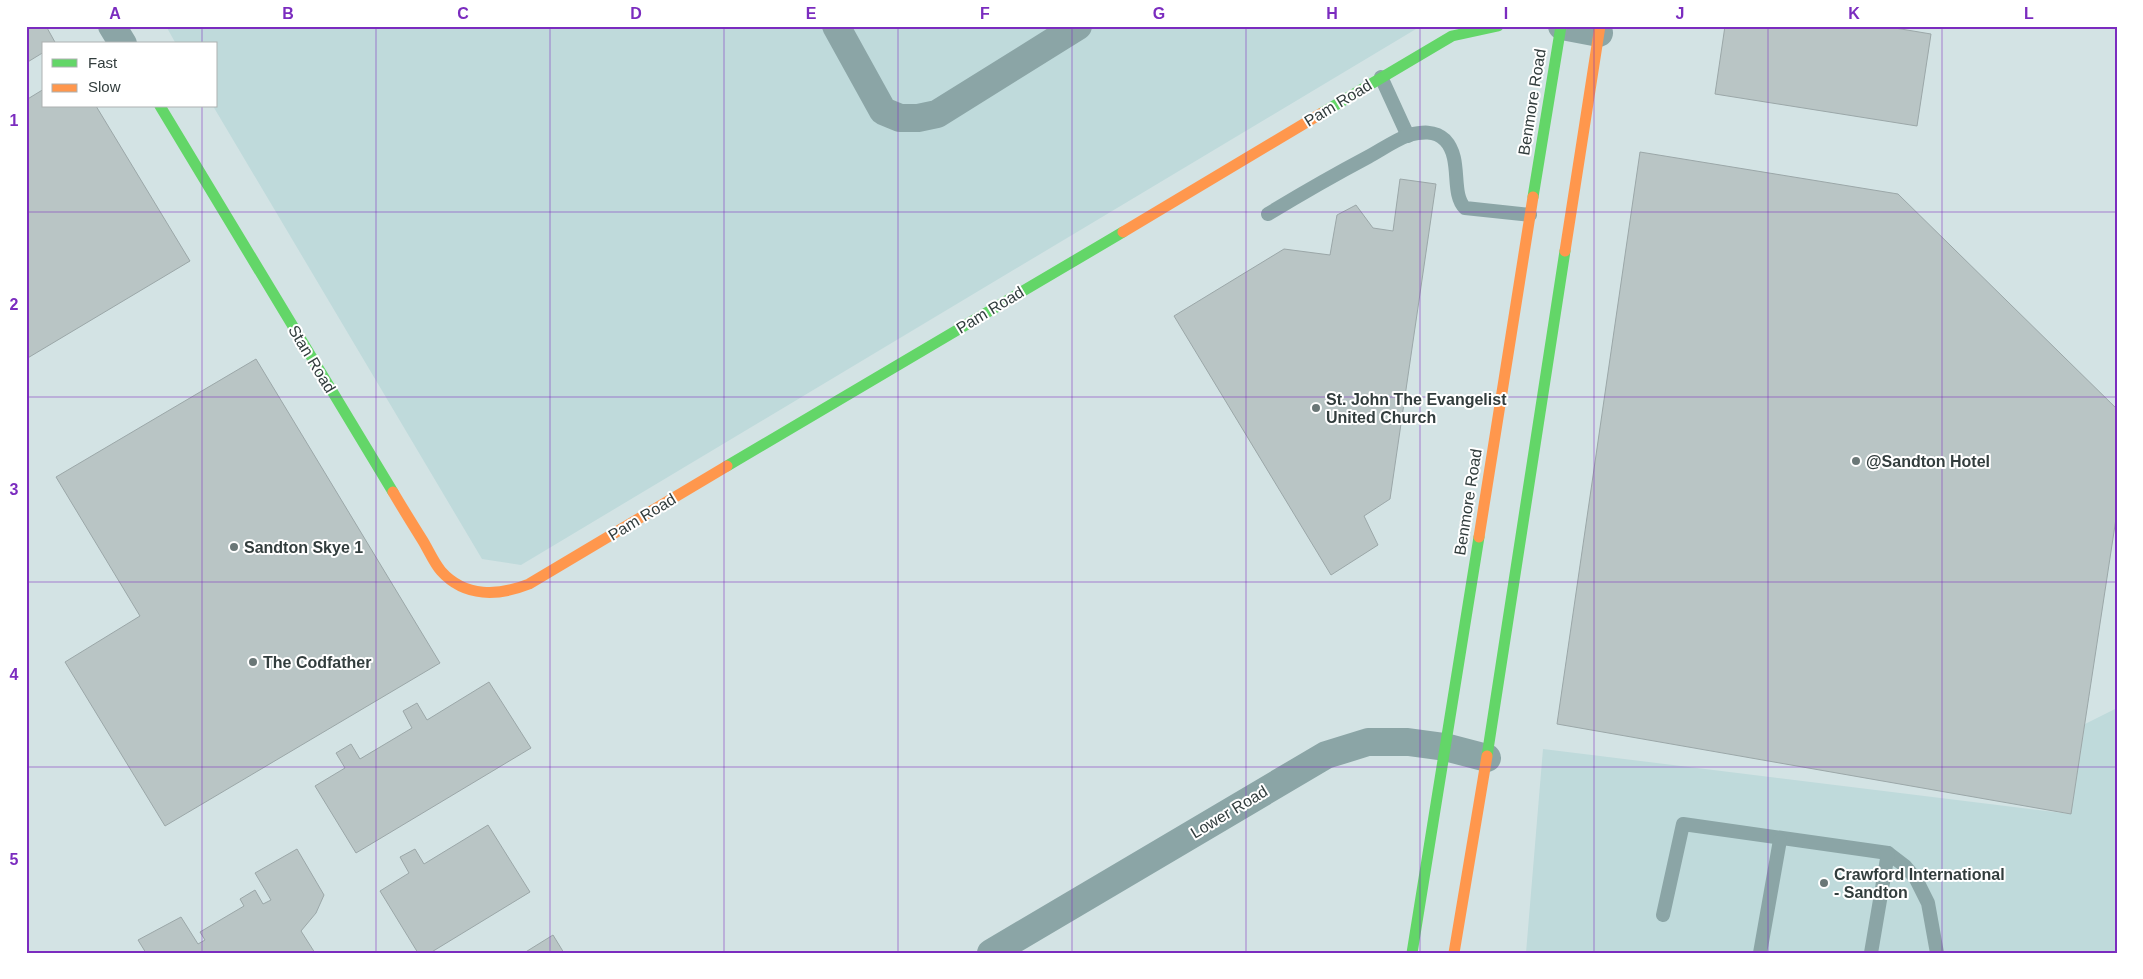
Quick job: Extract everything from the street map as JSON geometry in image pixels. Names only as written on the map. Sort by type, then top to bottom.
[{"type":"street","points":[[112,26],[122,42]]},
{"type":"street","points":[[836,26],[883,111],[900,118],[937,114],[1078,26]]},
{"type":"street","name":"Pam Road","points":[[482,594],[499,594],[529,584],[1452,36],[1498,26]]},
{"type":"street","points":[[1454,953],[1487,758],[1599,29],[1561,26]]},
{"type":"street","name":"Benmore Road","points":[[1412,953],[1561,26]]},
{"type":"street","name":"Stan Road","points":[[161,108],[441,570],[453,581],[467,589],[482,594]]},
{"type":"street","name":"Lower Road","points":[[991,953],[1326,755],[1368,742],[1408,742],[1445,747],[1487,758]]},
{"type":"lane","points":[[1381,77],[1408,136]]},
{"type":"lane","points":[[1268,214],[1323,181],[1408,136],[1427,132],[1445,140],[1450,148],[1457,170],[1460,203],[1465,208],[1530,215]]},
{"type":"lane","points":[[1663,915],[1682,824],[1714,828],[1780,840],[1888,853],[1905,866],[1916,879],[1928,903],[1937,953]]},
{"type":"lane","points":[[1760,953],[1780,840]]},
{"type":"lane","points":[[1871,953],[1888,853]]},
{"type":"shaded area","points":[[166,26],[1421,26],[521,565],[482,559],[214,108],[218,108],[218,42],[175,42]]},
{"type":"shaded area","name":"Crawford International - Sandton","points":[[2117,708],[2117,953],[1526,953],[1543,749],[2071,814],[2085,724]]},
{"type":"building","points":[[26,26],[46,26],[55,42],[42,42],[42,53],[26,63]]},
{"type":"building","points":[[1725,26],[1883,26],[1931,34],[1917,126],[1715,94]]},
{"type":"building","points":[[42,90],[42,108],[97,108],[190,261],[26,359],[26,100]]},
{"type":"building","name":"@Sandton Hotel","points":[[1640,152],[1898,194],[2117,409],[2117,512],[2071,814],[1557,724]]},
{"type":"building","name":"St. John The Evangelist United Church","points":[[1400,179],[1436,184],[1390,499],[1364,516],[1378,545],[1331,575],[1174,316],[1284,249],[1330,255],[1337,215],[1356,205],[1373,228],[1393,231]]},
{"type":"building","name":"Sandton Skye 1","points":[[256,359],[440,663],[165,826],[65,662],[140,616],[56,477]]},
{"type":"building","points":[[489,682],[531,748],[356,853],[315,786],[345,768],[336,753],[351,744],[360,759],[412,728],[403,711],[417,703],[427,720]]},
{"type":"building","points":[[488,825],[530,892],[430,953],[418,953],[380,891],[409,873],[400,857],[415,849],[424,864]]},
{"type":"building","points":[[297,849],[324,895],[316,913],[301,931],[315,953],[146,953],[138,940],[181,917],[198,944],[205,940],[200,932],[244,906],[240,899],[255,890],[263,904],[271,900],[255,873]]},
{"type":"building","points":[[553,935],[564,953],[524,953]]},
{"type":"traffic: fast","points":[[1322,113],[1452,36],[1498,26]]},
{"type":"traffic: fast","points":[[1533,197],[1561,26]]},
{"type":"traffic: fast","points":[[161,108],[393,492]]},
{"type":"traffic: fast","points":[[727,466],[1123,232]]},
{"type":"traffic: fast","points":[[1487,756],[1565,251]]},
{"type":"traffic: fast","points":[[1412,953],[1479,537]]},
{"type":"traffic: slow","points":[[1565,251],[1600,26]]},
{"type":"traffic: slow","points":[[1123,232],[1322,113]]},
{"type":"traffic: slow","points":[[1479,537],[1533,197]]},
{"type":"traffic: slow","points":[[393,492],[434,561],[450,580],[471,590],[494,592],[506,591],[529,584],[727,466]]},
{"type":"traffic: slow","points":[[1454,953],[1487,756]]},
{"type":"place","name":"St. John The Evangelist United Church","points":[[1316,408]]},
{"type":"place","name":"@Sandton Hotel","points":[[1856,461]]},
{"type":"place","name":"Sandton Skye 1","points":[[234,547]]},
{"type":"place","name":"The Codfather","points":[[253,662]]},
{"type":"place","name":"Crawford International - Sandton","points":[[1824,883]]}]
